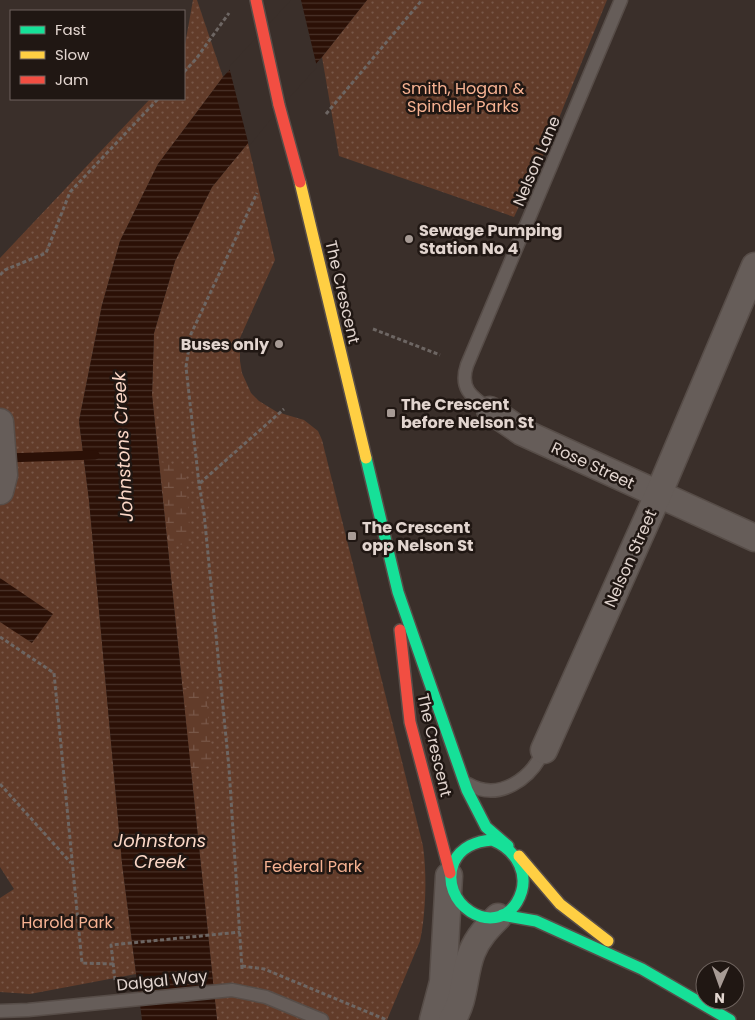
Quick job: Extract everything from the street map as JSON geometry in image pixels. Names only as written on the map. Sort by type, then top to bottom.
[{"type":"main road","name":"The Crescent","points":[[256,0],[279,105],[300,182],[398,592],[460,774],[486,827],[526,862],[560,904],[642,969]]},
{"type":"main road","name":"The Crescent","points":[[398,592],[403,665],[410,722],[449,875]]},
{"type":"main road","points":[[492,840],[509,848],[519,861],[523,873],[522,888],[516,904],[500,916],[486,918],[470,913],[455,895],[449,875],[458,855],[472,843],[492,840]]},
{"type":"main road","name":"The Crescent","points":[[500,916],[526,918],[546,925],[642,969],[730,1020]]},
{"type":"street","name":"Nelson Street","points":[[544,750],[658,495],[755,266]]},
{"type":"street","name":"Rose Street","points":[[490,410],[522,432],[755,538]]},
{"type":"street","points":[[1,432],[2,483]]},
{"type":"street","points":[[433,1020],[443,982],[449,875]]},
{"type":"street","points":[[452,1020],[463,995],[474,946],[483,932],[500,916]]},
{"type":"lane","name":"Nelson Lane","points":[[490,410],[468,392],[464,381],[465,370],[621,0]]},
{"type":"lane","name":"Nelson Street","points":[[460,774],[467,784],[475,788],[499,790],[521,780],[527,775],[538,763],[544,750]]},
{"type":"lane","name":"Dalgal Way","points":[[0,1011],[124,1001],[226,990],[254,994],[322,1020]]},
{"type":"path","points":[[326,114],[422,0]]},
{"type":"path","points":[[185,71],[196,59],[233,7]]},
{"type":"path","points":[[0,275],[5,270],[46,253],[70,192],[157,100]]},
{"type":"path","points":[[124,1001],[112,964],[111,945],[240,932],[229,768],[204,513],[186,367],[191,334],[257,193]]},
{"type":"path","points":[[373,329],[440,355]]},
{"type":"path","points":[[199,484],[284,409]]},
{"type":"path","points":[[0,637],[54,673],[82,963],[112,964]]},
{"type":"path","points":[[0,784],[72,863]]},
{"type":"green space","name":"Harold Park","points":[[193,0],[197,0],[223,77],[158,164],[120,241],[102,305],[79,421],[89,500],[122,863],[136,974],[30,994],[0,992],[0,898],[14,889],[0,867],[0,258],[149,100],[185,100],[185,44]]},
{"type":"green space","name":"Smith, Hogan & Spindler Parks","points":[[367,0],[607,0],[548,145],[514,217],[339,156],[322,57]]},
{"type":"green space","name":"Federal Park","points":[[248,143],[275,260],[240,338],[242,373],[251,393],[259,401],[277,412],[304,420],[318,431],[322,440],[423,846],[425,894],[424,919],[420,941],[387,1020],[217,1020],[152,395],[154,333],[175,261],[212,187]]},
{"type":"green space","points":[[160,462],[185,466],[191,542],[169,548]]},
{"type":"green space","points":[[183,687],[206,691],[212,763],[191,774]]},
{"type":"water","name":"Johnstons Creek","points":[[294,0],[367,0],[322,57],[279,105],[212,187],[175,261],[154,333],[152,395],[217,1020],[142,1020],[122,863],[89,500],[79,421],[102,305],[120,241],[158,164],[223,77]]},
{"type":"water","points":[[0,578],[53,614],[32,643],[0,622]]},
{"type":"pier","points":[[291,0],[301,0],[317,67],[249,146],[229,67]]},
{"type":"waterway","points":[[5,458],[95,455]]},
{"type":"traffic: fast","points":[[366,458],[398,592],[467,790],[486,827],[508,846]]},
{"type":"traffic: fast","points":[[492,840],[501,844],[515,857],[520,865],[523,883],[517,902],[507,913],[495,918],[482,917],[470,912],[460,903],[453,891],[451,877],[454,862],[461,852],[475,843],[492,840]]},
{"type":"traffic: fast","points":[[502,915],[536,921],[642,969],[730,1020]]},
{"type":"traffic: slow","points":[[300,182],[366,458]]},
{"type":"traffic: slow","points":[[519,856],[560,904],[608,941]]},
{"type":"traffic: jam","points":[[256,0],[279,105]]},
{"type":"traffic: jam","points":[[279,105],[300,182]]},
{"type":"traffic: jam","points":[[400,630],[410,722],[450,873]]},
{"type":"place","name":"Sewage Pumping Station No 4","points":[[409,239]]},
{"type":"place","name":"Buses only","points":[[279,344]]},
{"type":"place","name":"The Crescent before Nelson St","points":[[391,413]]},
{"type":"place","name":"The Crescent opp Nelson St","points":[[352,536]]}]
